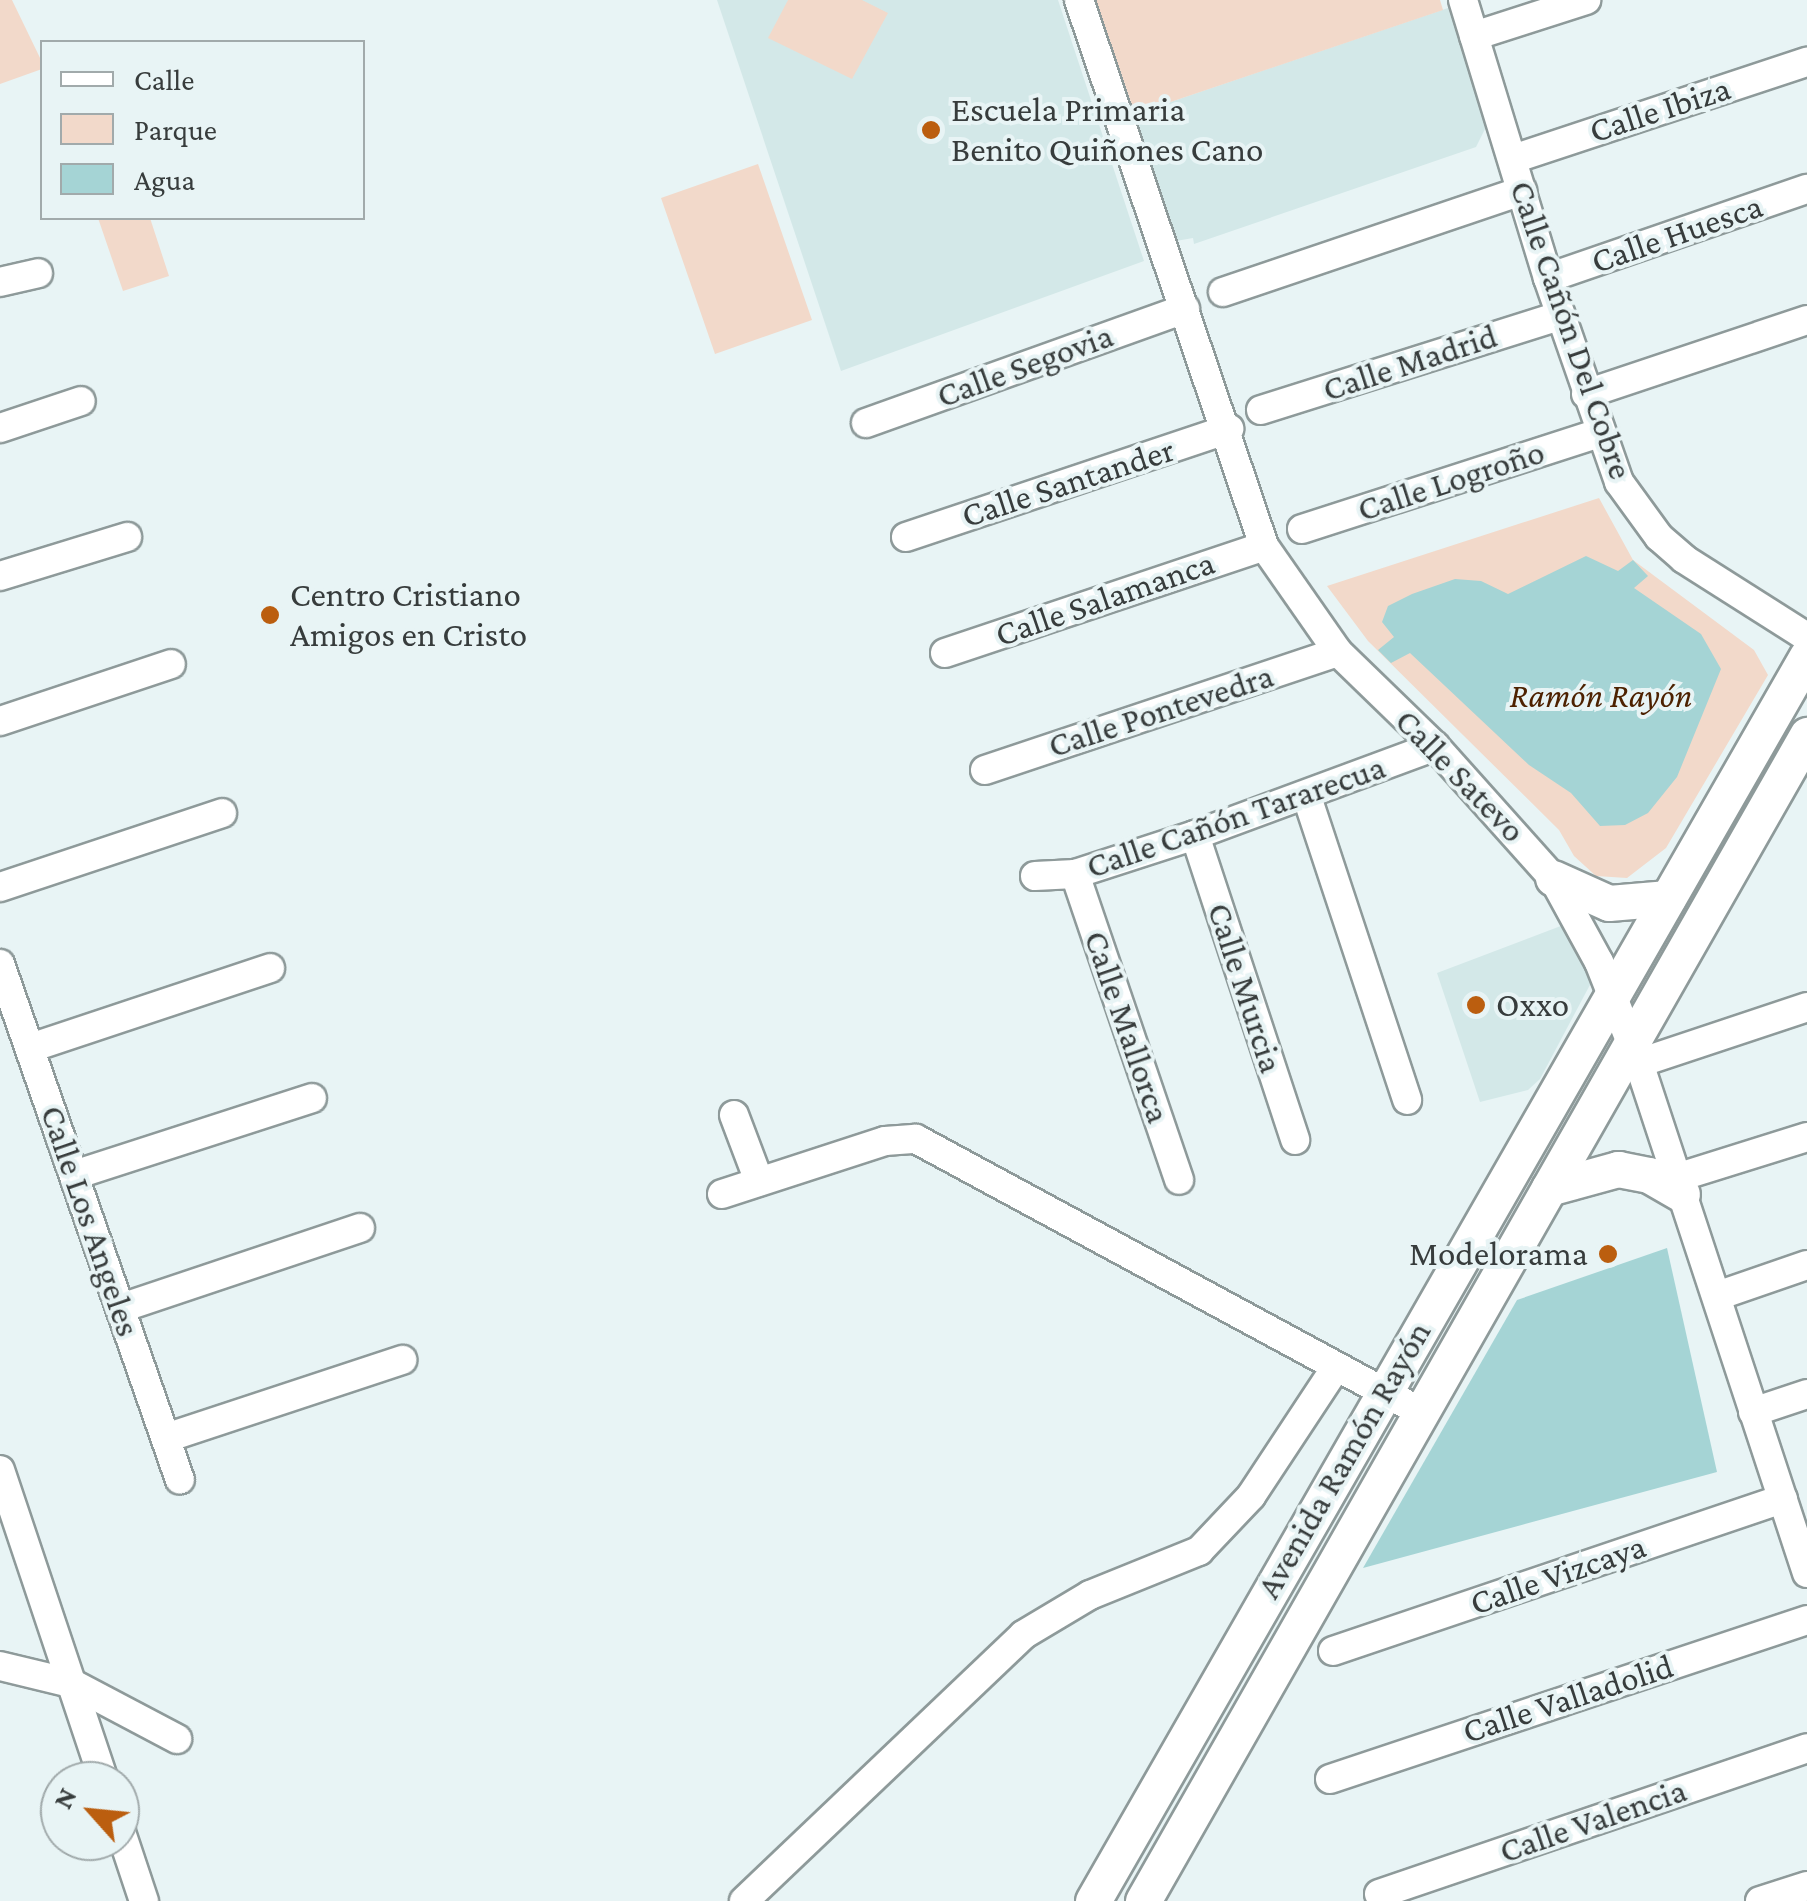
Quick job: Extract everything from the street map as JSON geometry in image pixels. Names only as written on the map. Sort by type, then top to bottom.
[{"type":"main road","name":"Avenida Ramón Rayón","points":[[1093,1901],[1807,656]]},
{"type":"main road","name":"Avenida Ramón Rayón","points":[[1143,1901],[1549,1188],[1635,1053],[1807,736]]},
{"type":"main road","points":[[1553,878],[1609,903],[1668,898]]},
{"type":"main road","points":[[1549,1188],[1618,1169],[1679,1186]]},
{"type":"street","name":"Calle Satevo","points":[[1079,0],[1184,310],[1229,429],[1264,546],[1338,652],[1436,746],[1553,878],[1613,992],[1782,1500],[1802,1537],[1807,1573]]},
{"type":"street","name":"Calle Cañón Del Cobre","points":[[1463,0],[1560,316],[1619,482],[1658,537],[1722,587],[1807,637]]},
{"type":"street","points":[[1474,36],[1586,0]]},
{"type":"street","name":"Calle Ibiza","points":[[1513,159],[1807,62]]},
{"type":"street","name":"Calle Huesca","points":[[1548,278],[1807,190]]},
{"type":"street","points":[[1223,292],[1522,191]]},
{"type":"street","points":[[0,282],[38,272]]},
{"type":"street","name":"Calle Segovia","points":[[866,423],[1184,310]]},
{"type":"street","name":"Calle Madrid","points":[[1261,410],[1560,316]]},
{"type":"street","points":[[1586,394],[1807,320]]},
{"type":"street","points":[[0,428],[82,401]]},
{"type":"street","name":"Calle Santander","points":[[906,537],[1229,429]]},
{"type":"street","name":"Calle Logroño","points":[[1302,529],[1600,432]]},
{"type":"street","points":[[0,576],[127,537]]},
{"type":"street","name":"Calle Salamanca","points":[[946,653],[1264,546]]},
{"type":"street","name":"Calle Pontevedra","points":[[984,770],[1338,652]]},
{"type":"street","points":[[0,721],[170,664]]},
{"type":"street","name":"Calle Cañón Tararecua","points":[[1035,876],[1074,874],[1195,835],[1307,797],[1436,746]]},
{"type":"street","points":[[1307,797],[1407,1100]]},
{"type":"street","points":[[0,888],[222,813]]},
{"type":"street","name":"Calle Murcia","points":[[1195,835],[1295,1140]]},
{"type":"street","name":"Calle Mallorca","points":[[1074,874],[1179,1180]]},
{"type":"street","name":"Calle Los Angeles","points":[[0,964],[180,1480]]},
{"type":"street","points":[[30,1048],[270,968]]},
{"type":"street","points":[[1635,1053],[1807,1007]]},
{"type":"street","points":[[74,1175],[312,1098]]},
{"type":"street","points":[[734,1115],[759,1181]]},
{"type":"street","points":[[1679,1186],[1807,1137]]},
{"type":"street","points":[[722,1194],[885,1141],[916,1139],[1421,1412]]},
{"type":"street","points":[[120,1308],[360,1228]]},
{"type":"street","points":[[1717,1296],[1807,1265]]},
{"type":"street","points":[[166,1438],[402,1360]]},
{"type":"street","points":[[744,1901],[1023,1634],[1090,1595],[1169,1568],[1212,1538],[1251,1496],[1336,1367]]},
{"type":"street","points":[[1753,1412],[1807,1394]]},
{"type":"street","points":[[0,1470],[97,1761]]},
{"type":"street","name":"Calle Vizcaya","points":[[1333,1651],[1782,1500]]},
{"type":"street","name":"Calle Valladolid","points":[[1330,1779],[1807,1620]]},
{"type":"street","points":[[0,1666],[70,1683],[177,1739]]},
{"type":"street","name":"Calle Valencia","points":[[1379,1894],[1807,1748]]},
{"type":"street","points":[[130,1861],[141,1899]]},
{"type":"street","points":[[1760,1901],[1807,1886]]},
{"type":"shaded area","name":"Escuela Primaria Benito Quiñones Cano","points":[[717,0],[1058,0],[1144,261],[841,371]]},
{"type":"shaded area","points":[[1451,7],[1490,119],[1476,147],[1194,244],[1193,238],[1176,241],[1135,114]]},
{"type":"shaded area","points":[[1566,924],[1592,981],[1540,1079],[1528,1090],[1480,1102],[1437,973]]},
{"type":"green space","points":[[0,0],[12,0],[40,58],[40,70],[0,84]]},
{"type":"green space","points":[[788,0],[862,0],[888,13],[852,79],[768,38]]},
{"type":"green space","points":[[1096,0],[1440,0],[1443,10],[1135,114]]},
{"type":"green space","points":[[758,164],[812,320],[715,354],[661,198]]},
{"type":"green space","points":[[99,220],[151,220],[169,276],[123,291]]},
{"type":"green space","name":"Ramón Rayón","points":[[1599,498],[1633,560],[1754,650],[1768,675],[1666,848],[1627,878],[1596,876],[1574,856],[1559,830],[1368,641],[1327,586]]},
{"type":"water","name":"Ramón Rayón","points":[[1586,556],[1618,571],[1633,560],[1648,576],[1634,588],[1701,634],[1721,669],[1677,777],[1648,813],[1625,825],[1600,826],[1571,793],[1529,765],[1410,653],[1391,663],[1378,650],[1394,637],[1382,622],[1388,606],[1412,594],[1455,579],[1481,581],[1508,594]]},
{"type":"water","points":[[1667,1248],[1717,1472],[1363,1568],[1517,1300]]},
{"type":"place","name":"Escuela Primaria Benito Quiñones Cano","points":[[931,130]]},
{"type":"place","name":"Centro Cristiano Amigos en Cristo","points":[[270,615]]},
{"type":"place","name":"Oxxo","points":[[1476,1005]]},
{"type":"place","name":"Modelorama","points":[[1608,1254]]}]
